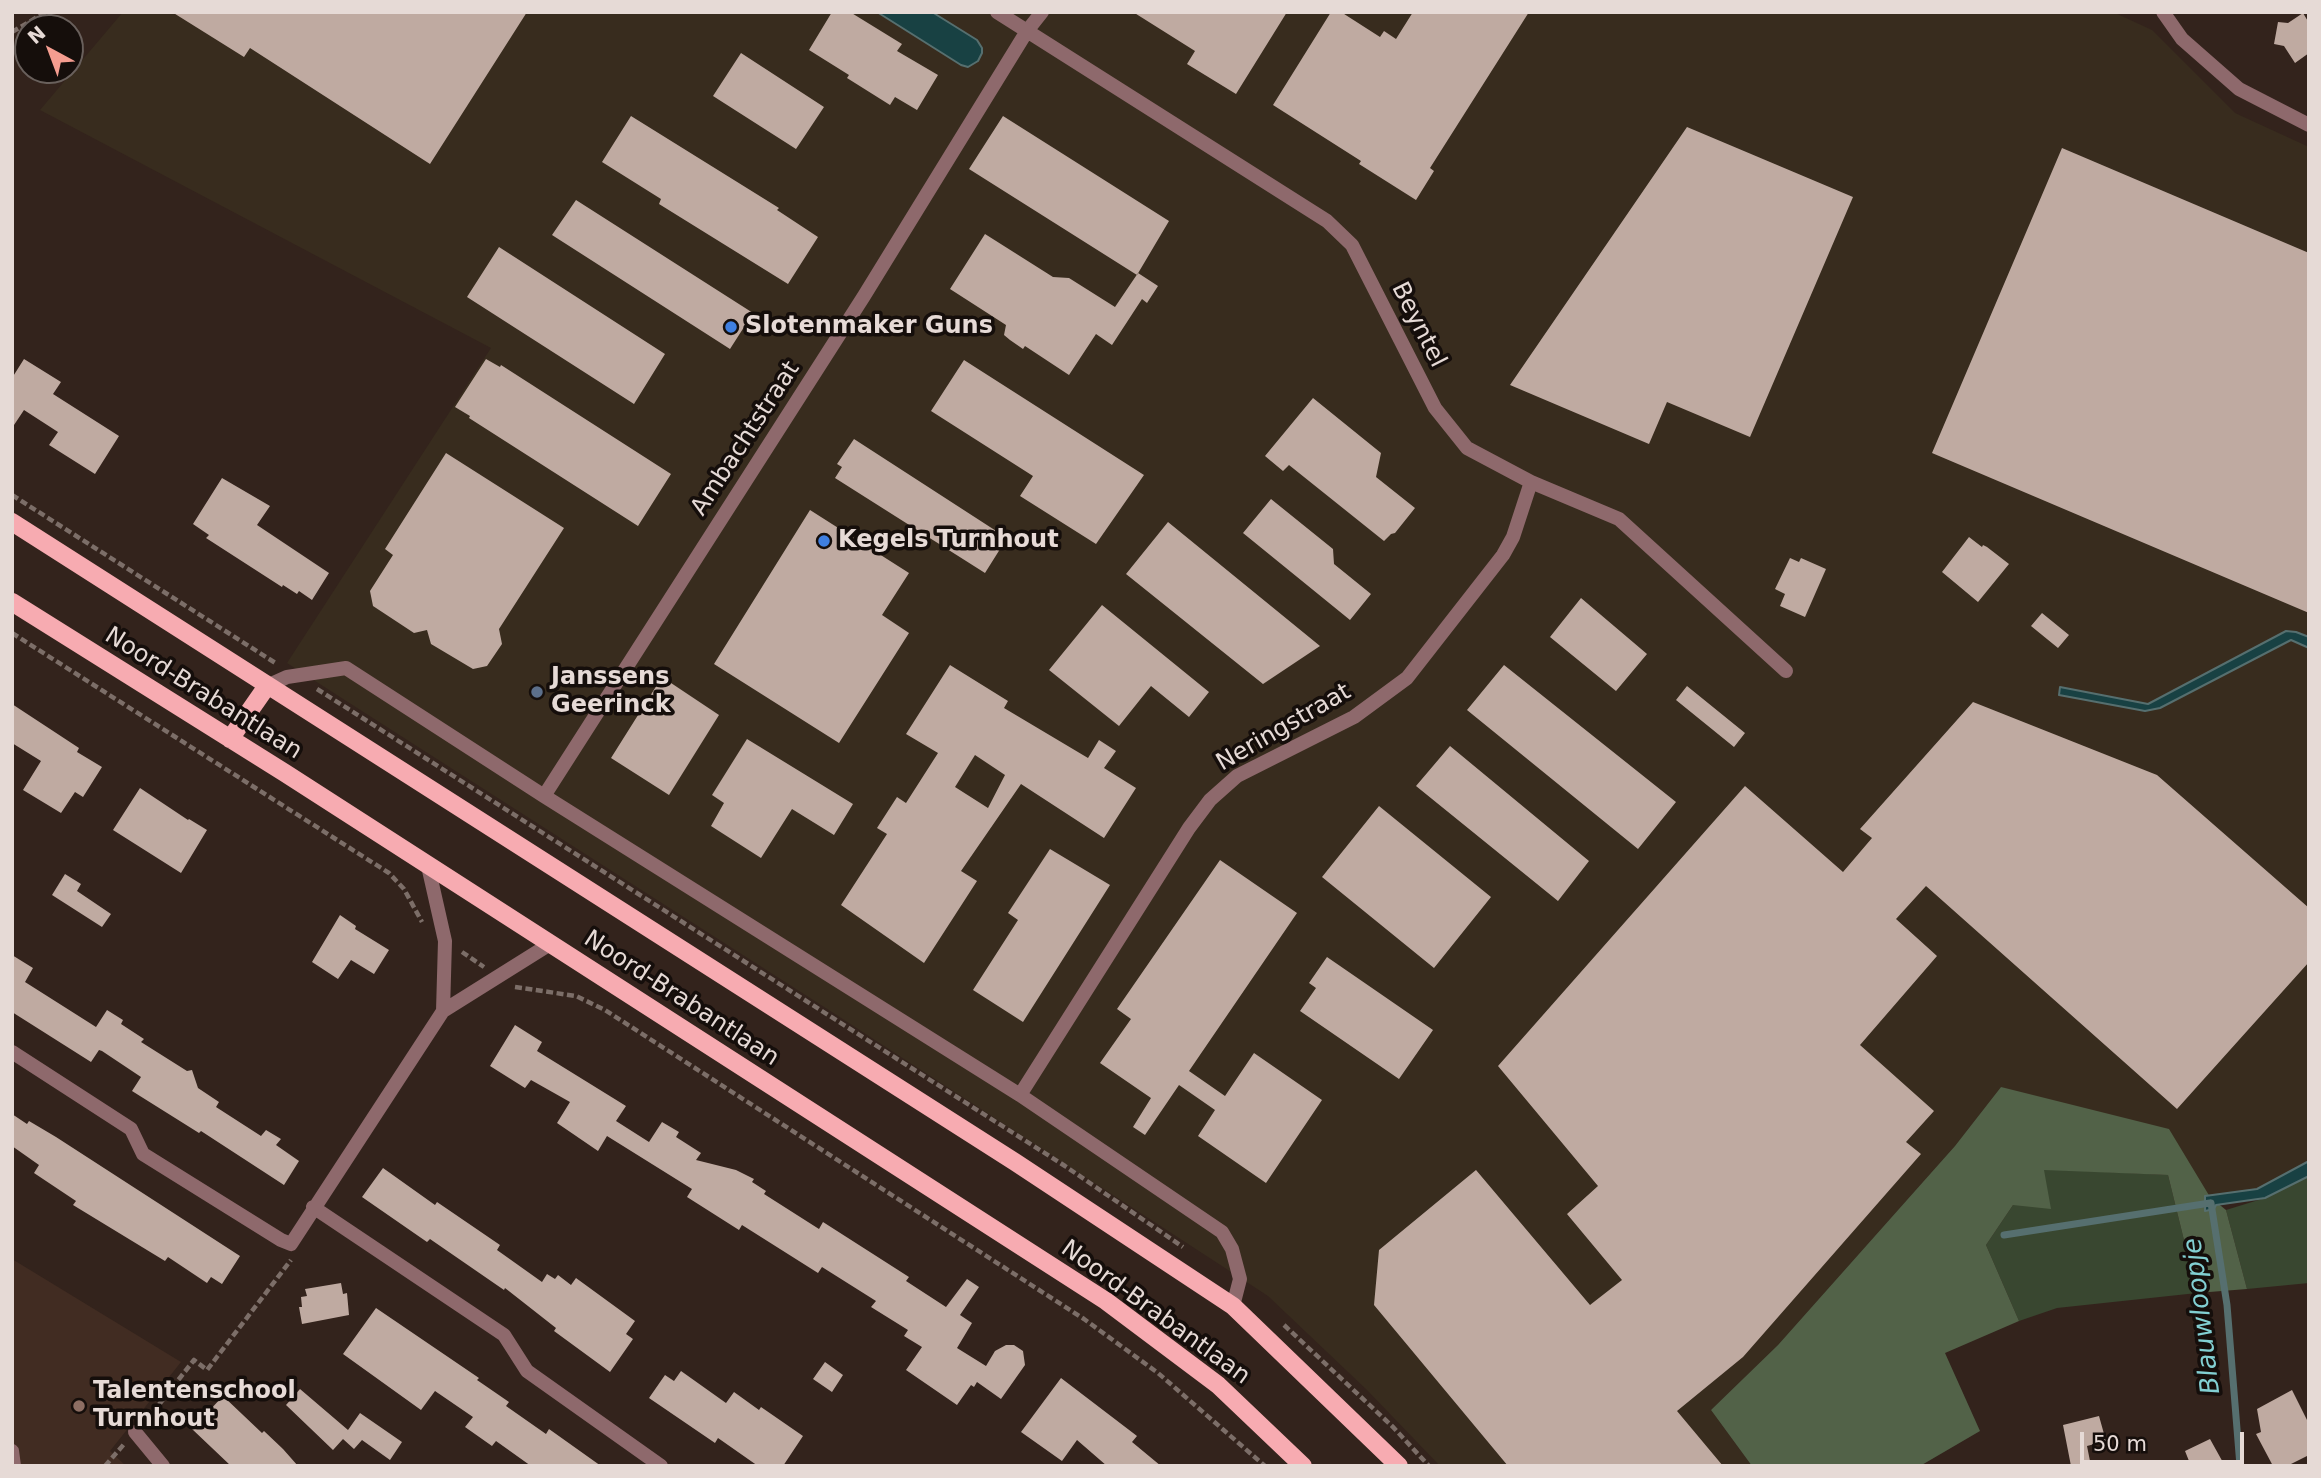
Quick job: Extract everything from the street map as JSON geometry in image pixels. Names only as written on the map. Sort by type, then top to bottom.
[{"type":"main road","name":"Noord-Brabantlaan","points":[[12,522],[1015,1162],[1233,1306],[1399,1466]]},
{"type":"main road","name":"Noord-Brabantlaan","points":[[12,602],[1106,1301],[1218,1385],[1303,1466]]},
{"type":"main road","points":[[230,739],[267,686]]},
{"type":"street","name":"Beyntel","points":[[997,12],[1327,220],[1352,245],[1435,408],[1466,448],[1531,482],[1619,519],[1786,671]]},
{"type":"street","name":"Ambachtstraat","points":[[544,796],[864,296],[1027,31],[1042,12]]},
{"type":"street","points":[[2163,12],[2182,39],[2239,89],[2309,125]]},
{"type":"street","name":"Neringstraat","points":[[1020,1095],[1189,828],[1210,800],[1237,776],[1354,717],[1406,678],[1503,555],[1513,537],[1531,482]]},
{"type":"street","name":"Noord-Brabantlaan","points":[[267,686],[287,677],[346,668],[544,796],[1020,1095],[1222,1232],[1232,1249],[1240,1279],[1233,1306]]},
{"type":"street","points":[[428,866],[445,941],[443,1011]]},
{"type":"street","points":[[12,1052],[131,1129],[143,1154],[290,1244],[443,1011],[550,944]]},
{"type":"street","points":[[313,1207],[503,1335],[527,1371],[662,1466]]},
{"type":"street","points":[[135,1432],[163,1466]]},
{"type":"street","points":[[12,1451],[14,1466]]},
{"type":"path","points":[[12,32],[46,12]]},
{"type":"path","points":[[12,632],[389,873],[404,890],[424,927],[517,988],[576,996],[605,1010],[1084,1319],[1177,1388],[1265,1466]]},
{"type":"path","points":[[105,1466],[150,1418],[194,1360],[208,1370],[287,1268],[295,1254],[290,1244]]},
{"type":"shaded area","points":[[123,12],[2113,12],[2152,30],[2235,113],[2309,147],[2309,1161],[2257,1189],[2210,1197],[2001,1087],[1955,1146],[1778,1345],[1711,1410],[1752,1466],[1440,1466],[1367,1390],[1268,1296],[832,1012],[287,663],[491,348],[40,110],[62,84],[84,84],[84,58]]},
{"type":"shaded area","name":"Talentenschool Turnhout","points":[[12,1259],[181,1362],[110,1451],[126,1466],[12,1466]]},
{"type":"green space","points":[[2001,1087],[2169,1129],[2210,1197],[2226,1210],[2247,1289],[2197,1293],[2168,1175],[2044,1170],[2051,1209],[2013,1205],[1986,1245],[2019,1321],[1945,1353],[1980,1431],[1920,1466],[1752,1466],[1711,1410],[1778,1345],[1955,1146]]},
{"type":"green space","points":[[2043,1169],[2168,1175],[2197,1293],[2057,1308],[2019,1321],[1986,1245],[2013,1205]]},
{"type":"green space","points":[[2309,1176],[2309,1283],[2247,1289],[2226,1210],[2265,1198]]},
{"type":"water","points":[[877,12],[932,12],[977,40],[982,53],[978,61],[968,67],[961,65]]},
{"type":"water","points":[[2286,631],[2309,637],[2309,648],[2291,640],[2160,708],[2145,711],[2059,695],[2060,687],[2148,704]]},
{"type":"water","points":[[2309,1161],[2309,1176],[2265,1198],[2216,1205],[2214,1209],[2205,1211],[2205,1196],[2257,1189]]},
{"type":"building","points":[[172,12],[527,12],[430,164],[250,48],[244,57]]},
{"type":"building","points":[[832,12],[850,12],[902,44],[897,51],[938,75],[917,110],[895,97],[890,105],[809,50]]},
{"type":"building","points":[[1133,12],[1287,12],[1236,94],[1187,64],[1195,51]]},
{"type":"building","points":[[1331,12],[1341,12],[1380,37],[1384,31],[1396,39],[1413,12],[1529,12],[1430,168],[1434,171],[1416,200],[1273,105]]},
{"type":"building","points":[[2303,13],[2309,23],[2309,53],[2295,63],[2284,46],[2274,44],[2278,22],[2288,23]]},
{"type":"building","points":[[741,53],[824,107],[796,149],[713,96]]},
{"type":"building","points":[[631,116],[779,208],[777,210],[818,237],[788,284],[659,204],[661,199],[602,162]]},
{"type":"building","points":[[1003,116],[1169,221],[1137,275],[969,169]]},
{"type":"building","points":[[1687,127],[1853,197],[1750,437],[1667,402],[1649,444],[1510,385]]},
{"type":"building","points":[[2062,148],[2309,253],[2309,613],[1932,453]]},
{"type":"building","points":[[576,200],[753,313],[730,349],[552,235]]},
{"type":"building","points":[[985,234],[1053,277],[1069,278],[1115,307],[1138,273],[1158,286],[1147,303],[1142,299],[1112,345],[1096,334],[1069,375],[1025,346],[1023,349],[1010,340],[1004,335],[1006,325],[950,289]]},
{"type":"building","points":[[499,247],[665,354],[634,404],[467,297]]},
{"type":"building","points":[[24,359],[61,382],[53,394],[119,436],[95,474],[49,445],[58,432],[24,410],[12,428],[12,378]]},
{"type":"building","points":[[486,359],[500,367],[501,365],[671,474],[638,526],[455,407]]},
{"type":"building","points":[[964,360],[1144,475],[1096,544],[1020,496],[1033,476],[931,411]]},
{"type":"building","points":[[1313,398],[1381,453],[1376,477],[1415,508],[1395,533],[1384,541],[1289,465],[1283,471],[1265,456]]},
{"type":"building","points":[[854,439],[1007,538],[985,573],[835,478],[842,467],[837,464]]},
{"type":"building","points":[[446,453],[564,528],[499,629],[502,644],[487,666],[473,669],[431,644],[427,630],[414,633],[373,606],[370,591],[393,555],[385,549]]},
{"type":"building","points":[[222,478],[270,506],[257,525],[329,573],[312,600],[299,591],[297,594],[283,585],[282,587],[206,538],[209,535],[193,524]]},
{"type":"building","points":[[1271,499],[1333,549],[1334,564],[1371,594],[1350,620],[1243,533]]},
{"type":"building","points":[[810,510],[909,573],[882,615],[909,633],[839,743],[714,664]]},
{"type":"building","points":[[1168,522],[1320,646],[1263,684],[1126,574]]},
{"type":"building","points":[[1969,537],[2009,564],[1978,602],[1942,572]]},
{"type":"building","points":[[1790,558],[1799,562],[1801,558],[1826,569],[1805,617],[1780,606],[1785,594],[1775,589]]},
{"type":"building","points":[[1581,598],[1647,654],[1616,691],[1550,637]]},
{"type":"building","points":[[1102,605],[1209,692],[1189,717],[1151,686],[1119,726],[1049,670]]},
{"type":"building","points":[[2042,613],[2069,635],[2058,648],[2031,626]]},
{"type":"building","points":[[950,665],[1008,701],[1004,708],[1088,758],[1099,740],[1116,751],[1104,768],[1136,788],[1104,838],[1021,784],[961,871],[977,881],[924,963],[841,905],[887,834],[877,828],[897,797],[906,803],[938,753],[906,734]],"holes":[[[975,755],[1005,775],[988,808],[955,787]]]},
{"type":"building","points":[[1504,665],[1676,802],[1638,849],[1467,710]]},
{"type":"building","points":[[662,677],[719,715],[669,795],[611,758]]},
{"type":"building","points":[[1687,686],[1745,733],[1734,747],[1676,700]]},
{"type":"building","points":[[1973,702],[2157,775],[2309,908],[2309,962],[2177,1109],[1926,886],[1896,919],[1937,956],[1860,1045],[1934,1111],[1906,1142],[1921,1154],[1743,1357],[1677,1411],[1723,1466],[1508,1466],[1374,1305],[1379,1250],[1476,1170],[1590,1305],[1622,1280],[1567,1214],[1598,1186],[1498,1066],[1745,786],[1843,872],[1872,838],[1860,829]]},
{"type":"building","points":[[12,704],[79,748],[77,752],[102,767],[83,797],[75,792],[61,813],[23,790],[41,761],[12,743]]},
{"type":"building","points":[[747,739],[853,804],[834,835],[792,809],[761,858],[711,826],[724,803],[712,795]]},
{"type":"building","points":[[1450,746],[1589,861],[1558,901],[1416,786]]},
{"type":"building","points":[[140,788],[207,830],[181,873],[113,830]]},
{"type":"building","points":[[1379,806],[1491,897],[1434,968],[1322,877]]},
{"type":"building","points":[[1050,849],[1110,885],[1023,1022],[973,990],[1018,920],[1008,913]]},
{"type":"building","points":[[1220,860],[1297,913],[1189,1071],[1225,1096],[1254,1053],[1322,1100],[1266,1183],[1198,1136],[1215,1110],[1179,1085],[1145,1135],[1133,1127],[1151,1098],[1100,1063],[1131,1019],[1117,1009]]},
{"type":"building","points":[[65,874],[81,884],[77,891],[111,914],[102,927],[52,895]]},
{"type":"building","points":[[340,915],[356,926],[355,929],[389,950],[374,974],[351,960],[338,979],[312,962]]},
{"type":"building","points":[[12,955],[33,968],[25,982],[96,1027],[107,1010],[123,1020],[121,1024],[144,1039],[141,1042],[187,1071],[192,1070],[198,1088],[219,1102],[216,1107],[261,1136],[266,1130],[281,1139],[276,1145],[299,1161],[284,1185],[201,1131],[199,1133],[132,1091],[141,1077],[102,1051],[99,1050],[91,1062],[12,1012]]},
{"type":"building","points":[[1327,957],[1433,1030],[1399,1079],[1300,1011],[1316,988],[1309,983]]},
{"type":"building","points":[[515,1025],[542,1042],[537,1051],[626,1106],[616,1121],[649,1142],[662,1122],[679,1132],[676,1137],[701,1153],[696,1160],[736,1170],[754,1179],[752,1182],[766,1191],[764,1194],[819,1229],[823,1222],[909,1277],[906,1281],[946,1307],[967,1279],[979,1287],[960,1315],[972,1323],[957,1348],[986,1366],[995,1351],[1006,1345],[1014,1345],[1023,1351],[1025,1365],[1001,1399],[977,1382],[974,1387],[971,1385],[957,1405],[906,1370],[922,1347],[904,1336],[908,1330],[871,1307],[876,1301],[822,1267],[818,1273],[742,1225],[739,1230],[687,1197],[692,1189],[607,1136],[598,1151],[557,1123],[570,1102],[531,1080],[525,1088],[490,1066]]},
{"type":"building","points":[[12,1114],[56,1137],[240,1256],[222,1284],[211,1277],[207,1283],[168,1257],[165,1261],[73,1205],[76,1201],[34,1173],[39,1165],[12,1146]]},
{"type":"building","points":[[383,1168],[435,1205],[437,1202],[500,1245],[497,1250],[542,1282],[547,1274],[555,1279],[558,1275],[571,1285],[576,1278],[635,1321],[626,1334],[633,1339],[610,1372],[554,1331],[556,1328],[505,1288],[504,1290],[430,1239],[427,1242],[362,1197]]},
{"type":"building","points":[[341,1283],[343,1294],[347,1293],[349,1315],[302,1324],[299,1307],[302,1307],[301,1297],[307,1296],[305,1289]]},
{"type":"building","points":[[376,1308],[479,1378],[477,1380],[509,1402],[506,1406],[546,1434],[549,1429],[601,1466],[531,1466],[496,1441],[492,1446],[465,1427],[473,1417],[435,1391],[421,1410],[343,1354]]},
{"type":"building","points":[[825,1362],[843,1375],[832,1392],[813,1379]]},
{"type":"building","points":[[681,1371],[726,1403],[734,1392],[803,1436],[783,1466],[758,1466],[718,1438],[715,1443],[649,1398],[665,1375],[674,1381]]},
{"type":"building","points":[[1061,1378],[1137,1436],[1132,1442],[1161,1466],[1107,1466],[1077,1440],[1062,1461],[1021,1432]]},
{"type":"building","points":[[300,1389],[348,1430],[360,1413],[402,1442],[390,1460],[362,1440],[354,1449],[343,1439],[333,1450],[286,1405]]},
{"type":"building","points":[[2292,1390],[2309,1424],[2309,1455],[2287,1466],[2273,1466],[2256,1434],[2261,1432],[2257,1409]]},
{"type":"building","points":[[223,1396],[262,1433],[264,1431],[298,1466],[231,1466],[192,1429]]},
{"type":"building","points":[[2099,1416],[2106,1441],[2087,1446],[2091,1466],[2071,1466],[2063,1425]]},
{"type":"building","points":[[2210,1439],[2225,1466],[2191,1466],[2185,1451]]},
{"type":"waterway","name":"Blauwloopje","points":[[2004,1235],[2210,1203]]},
{"type":"waterway","name":"Blauwloopje","points":[[2211,1203],[2227,1305],[2240,1466]]},
{"type":"place","name":"Slotenmaker Guns","points":[[731,327]]},
{"type":"place","name":"Kegels Turnhout","points":[[824,541]]},
{"type":"place","name":"Janssens Geerinck","points":[[537,692]]},
{"type":"place","name":"Talentenschool Turnhout","points":[[79,1406]]}]
